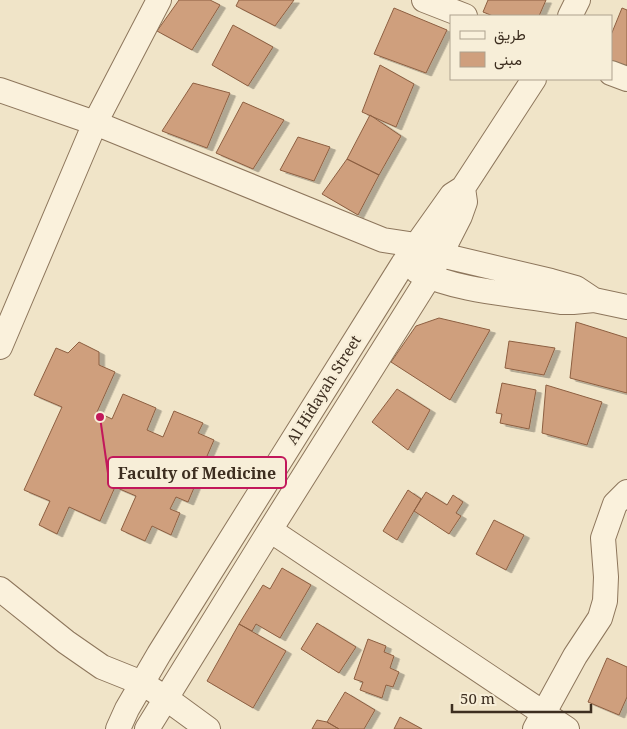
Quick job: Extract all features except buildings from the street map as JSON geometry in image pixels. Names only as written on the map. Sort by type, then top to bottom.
[{"type":"street","points":[[0,347],[95,123],[159,0]]},
{"type":"street","points":[[424,0],[462,15]]},
{"type":"street","points":[[570,15],[578,0]]},
{"type":"street","points":[[612,73],[627,79]]},
{"type":"street","name":"Al Hidayah Street","points":[[122,719],[246,512],[410,255],[452,195],[463,188],[533,80]]},
{"type":"street","points":[[0,90],[95,123],[383,240],[410,255],[429,277],[474,288],[561,302],[594,300],[627,307]]},
{"type":"street","name":"Al Hidayah Street","points":[[152,727],[166,698],[429,277],[460,216],[465,202],[463,188]]},
{"type":"street","points":[[410,255],[441,255],[551,281],[576,288],[594,300]]},
{"type":"street","points":[[540,722],[575,656],[600,618],[605,601],[606,577],[603,538],[615,504],[627,492]]},
{"type":"street","points":[[270,530],[540,722],[568,729]]},
{"type":"street","points":[[0,589],[66,642],[102,667],[142,683],[208,729]]},
{"type":"street","points":[[102,667],[122,719],[152,727]]},
{"type":"place","name":"Faculty of Medicine","points":[[100,417]]}]
